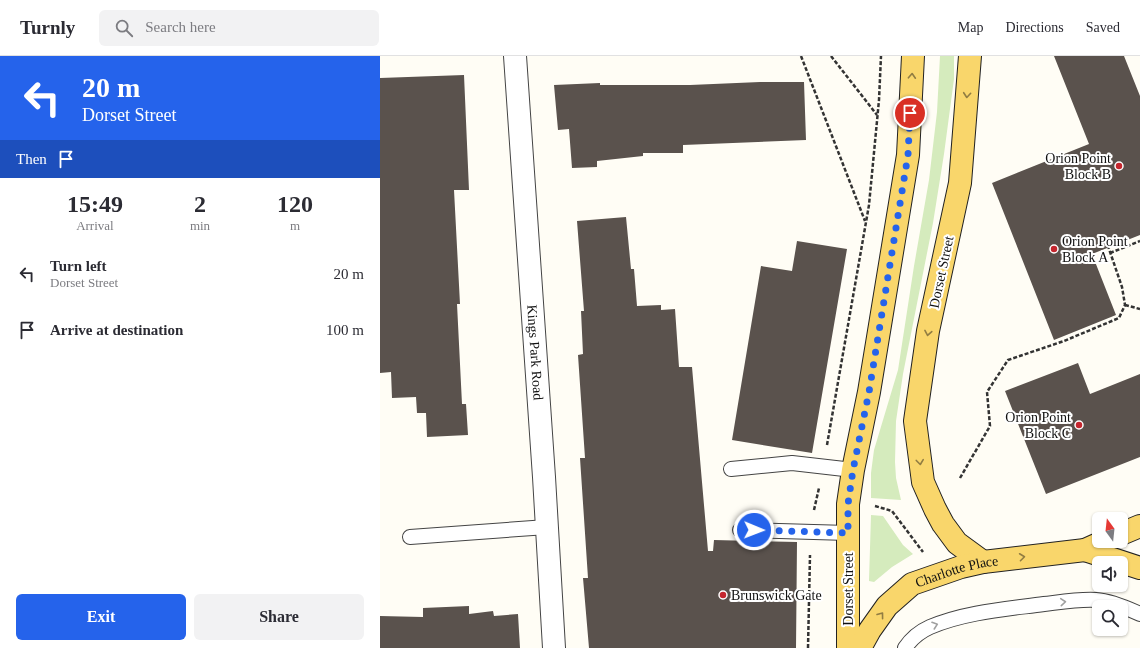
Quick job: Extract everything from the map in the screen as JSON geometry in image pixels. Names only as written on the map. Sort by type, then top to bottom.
[{"type":"main road","name":"Dorset Street","points":[[848,648],[848,504],[853,470],[869,392],[908,155],[914,56]]},
{"type":"main road","name":"Dorset Street","points":[[970,56],[960,183],[928,331],[915,421],[922,482],[935,509],[943,524],[957,543],[983,562]]},
{"type":"main road","points":[[1128,531],[1140,526]]},
{"type":"main road","name":"Charlotte Place","points":[[860,648],[870,630],[887,606],[912,584],[961,567],[983,562],[1085,550],[1092,547]]},
{"type":"main road","name":"Charlotte Place","points":[[1085,550],[1140,568]]},
{"type":"street","name":"Kings Park Road","points":[[515,56],[554,648]]},
{"type":"lane","points":[[731,469],[792,463],[853,470]]},
{"type":"lane","points":[[410,537],[547,526]]},
{"type":"lane","points":[[740,530],[848,533]]},
{"type":"lane","points":[[905,648],[910,640],[929,627],[954,619],[1004,609],[1063,602],[1096,600],[1113,604],[1140,614]]},
{"type":"path","points":[[801,56],[866,222]]},
{"type":"path","points":[[831,56],[877,115]]},
{"type":"path","points":[[827,446],[866,222],[877,115],[881,56]]},
{"type":"path","points":[[1110,253],[1140,241]]},
{"type":"path","points":[[960,478],[990,426],[987,392],[1008,360],[1064,341],[1119,318],[1125,305],[1122,288],[1108,246]]},
{"type":"path","points":[[1125,305],[1140,309]]},
{"type":"path","points":[[814,514],[819,487]]},
{"type":"path","points":[[874,505],[892,511],[921,548]]},
{"type":"path","points":[[808,648],[810,553]]},
{"type":"green space","points":[[940,56],[954,56],[954,79],[933,223],[903,374],[896,421],[896,478],[901,500],[871,498],[871,473],[874,450],[898,370],[929,180],[937,112]]},
{"type":"green space","points":[[871,515],[883,516],[903,545],[913,554],[892,567],[874,582],[869,581]]},
{"type":"building","points":[[1054,56],[1124,56],[1140,96],[1140,235],[1092,254],[1116,315],[1054,340],[992,183],[1089,144]]},
{"type":"building","points":[[464,75],[469,190],[454,190],[460,304],[457,304],[462,404],[466,404],[468,435],[427,437],[426,413],[417,413],[416,397],[392,398],[391,372],[380,373],[380,78]]},
{"type":"building","points":[[804,82],[806,140],[683,145],[683,153],[643,153],[643,156],[597,161],[597,167],[572,168],[569,129],[558,130],[554,85],[600,83],[600,85],[690,85]]},
{"type":"building","points":[[626,217],[631,269],[634,269],[637,306],[661,305],[661,310],[675,309],[679,367],[692,367],[708,551],[713,551],[714,540],[797,542],[796,648],[589,648],[583,578],[588,578],[580,458],[585,458],[578,355],[583,354],[581,311],[584,311],[577,221]]},
{"type":"building","points":[[797,241],[847,249],[812,453],[732,440],[761,266],[792,271]]},
{"type":"building","name":"Orion Point Block C","points":[[1078,363],[1090,394],[1140,374],[1140,457],[1046,494],[1005,391]]},
{"type":"building","points":[[469,606],[469,614],[493,611],[494,616],[518,614],[520,648],[380,648],[380,616],[423,617],[423,608]]},
{"type":"place","name":"Orion Point Block B","points":[[1119,166]]},
{"type":"place","name":"Orion Point Block A","points":[[1054,249]]},
{"type":"place","name":"Orion Point Block C","points":[[1079,425]]},
{"type":"place","name":"Brunswick Gate","points":[[723,595]]},
{"type":"route","points":[[754,530],[848,533],[848,504],[853,470],[869,392],[908,155],[910,113]]}]
